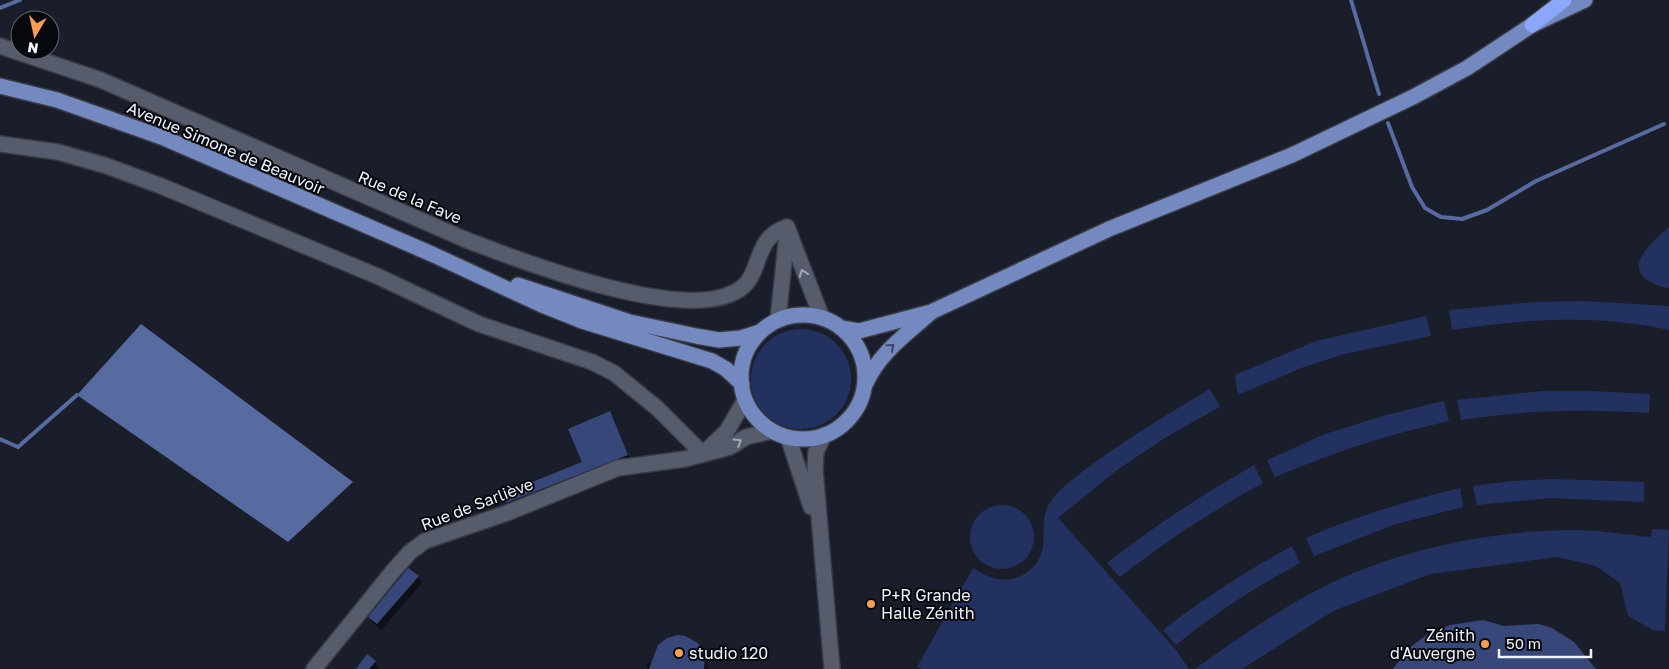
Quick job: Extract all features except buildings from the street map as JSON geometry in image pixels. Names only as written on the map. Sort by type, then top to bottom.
[{"type":"highway","points":[[1532,26],[1564,0]]},
{"type":"main road","points":[[841,328],[859,331],[932,312],[1109,229],[1292,155],[1378,114],[1467,68],[1532,26],[1585,0]]},
{"type":"main road","name":"Avenue Simone de Beauvoir","points":[[0,86],[56,100],[164,138],[434,255]]},
{"type":"main road","points":[[434,255],[630,322],[719,340],[741,338],[760,332],[778,320],[807,315],[822,318],[841,328],[853,340],[861,354],[865,370],[864,386]]},
{"type":"main road","points":[[434,255],[542,305],[552,304],[714,354],[741,380]]},
{"type":"main road","points":[[760,332],[747,352],[741,380],[745,400],[756,418],[772,431],[788,437],[808,439],[828,433],[847,421],[859,405],[864,386],[873,367],[885,352],[932,312]]},
{"type":"street","name":"Rue de la Fave","points":[[0,46],[101,80],[464,239],[521,261],[622,291],[692,302],[714,301],[728,297],[741,290],[752,275],[767,238],[775,231],[787,227]]},
{"type":"street","points":[[0,144],[58,152],[108,166],[377,276],[480,324],[592,362],[614,373],[657,408],[704,454],[727,431],[745,400]]},
{"type":"street","points":[[787,227],[822,318]]},
{"type":"street","points":[[778,320],[787,227]]},
{"type":"street","name":"Rue de Sarliève","points":[[314,669],[394,570],[410,552],[425,541],[507,513],[618,468],[669,462],[704,454],[730,447],[746,437],[772,431]]},
{"type":"street","points":[[828,433],[816,452],[815,469],[819,535],[832,669]]},
{"type":"street","points":[[788,437],[819,535]]},
{"type":"shaded area","points":[[1669,227],[1669,288],[1657,285],[1645,278],[1639,269],[1639,263],[1654,240]]},
{"type":"shaded area","points":[[1583,301],[1669,306],[1669,330],[1615,322],[1561,320],[1506,323],[1452,330],[1449,310],[1534,302]]},
{"type":"shaded area","points":[[1426,316],[1431,336],[1344,354],[1304,367],[1238,395],[1235,375],[1316,341]]},
{"type":"shaded area","points":[[141,324],[353,482],[288,542],[77,395]]},
{"type":"shaded area","points":[[801,329],[820,333],[836,344],[847,360],[851,379],[847,398],[836,414],[820,425],[801,429],[782,425],[766,414],[755,398],[751,379],[755,360],[766,344],[782,333]]},
{"type":"shaded area","points":[[1210,389],[1220,407],[1168,436],[1117,470],[1058,518],[1176,650],[1189,669],[922,669],[917,667],[973,568],[993,578],[1006,580],[1020,577],[1026,573],[1035,565],[1040,557],[1043,549],[1045,513],[1052,499],[1060,491],[1082,472],[1113,450]]},
{"type":"shaded area","points":[[1542,391],[1650,394],[1649,413],[1555,411],[1461,420],[1457,400]]},
{"type":"shaded area","points":[[1444,401],[1449,421],[1360,445],[1275,477],[1267,460],[1325,434],[1386,415]]},
{"type":"shaded area","points":[[1254,465],[1263,483],[1190,527],[1120,577],[1107,563],[1179,511]]},
{"type":"shaded area","points":[[1551,479],[1644,482],[1644,502],[1550,498],[1477,505],[1473,486]]},
{"type":"shaded area","points":[[1460,488],[1463,507],[1396,524],[1314,556],[1306,538],[1382,510]]},
{"type":"shaded area","points":[[996,505],[1008,505],[1025,514],[1032,525],[1034,537],[1032,549],[1025,560],[1008,569],[996,569],[984,564],[975,555],[970,543],[970,531],[975,519],[984,510]]},
{"type":"shaded area","points":[[1652,529],[1669,530],[1665,631],[1653,630],[1628,616],[1620,583],[1596,566],[1557,557],[1430,574],[1333,611],[1242,669],[1195,669],[1287,607],[1319,589],[1348,575],[1411,553],[1477,538],[1510,534],[1575,530],[1651,537]]},
{"type":"shaded area","points":[[1292,546],[1300,563],[1236,601],[1176,645],[1163,630],[1226,585]]},
{"type":"waterway","points":[[0,8],[20,0]]},
{"type":"waterway","points":[[1351,0],[1379,94]]},
{"type":"waterway","points":[[1388,123],[1412,187],[1425,208],[1441,217],[1462,219],[1487,210],[1536,181],[1664,124]]},
{"type":"waterway","points":[[0,439],[18,447],[77,395]]},
{"type":"place","name":"P+R Grande Halle Zénith","points":[[871,604]]},
{"type":"place","name":"Zénith d'Auvergne","points":[[1485,644]]},
{"type":"place","name":"studio 120","points":[[679,653]]}]
